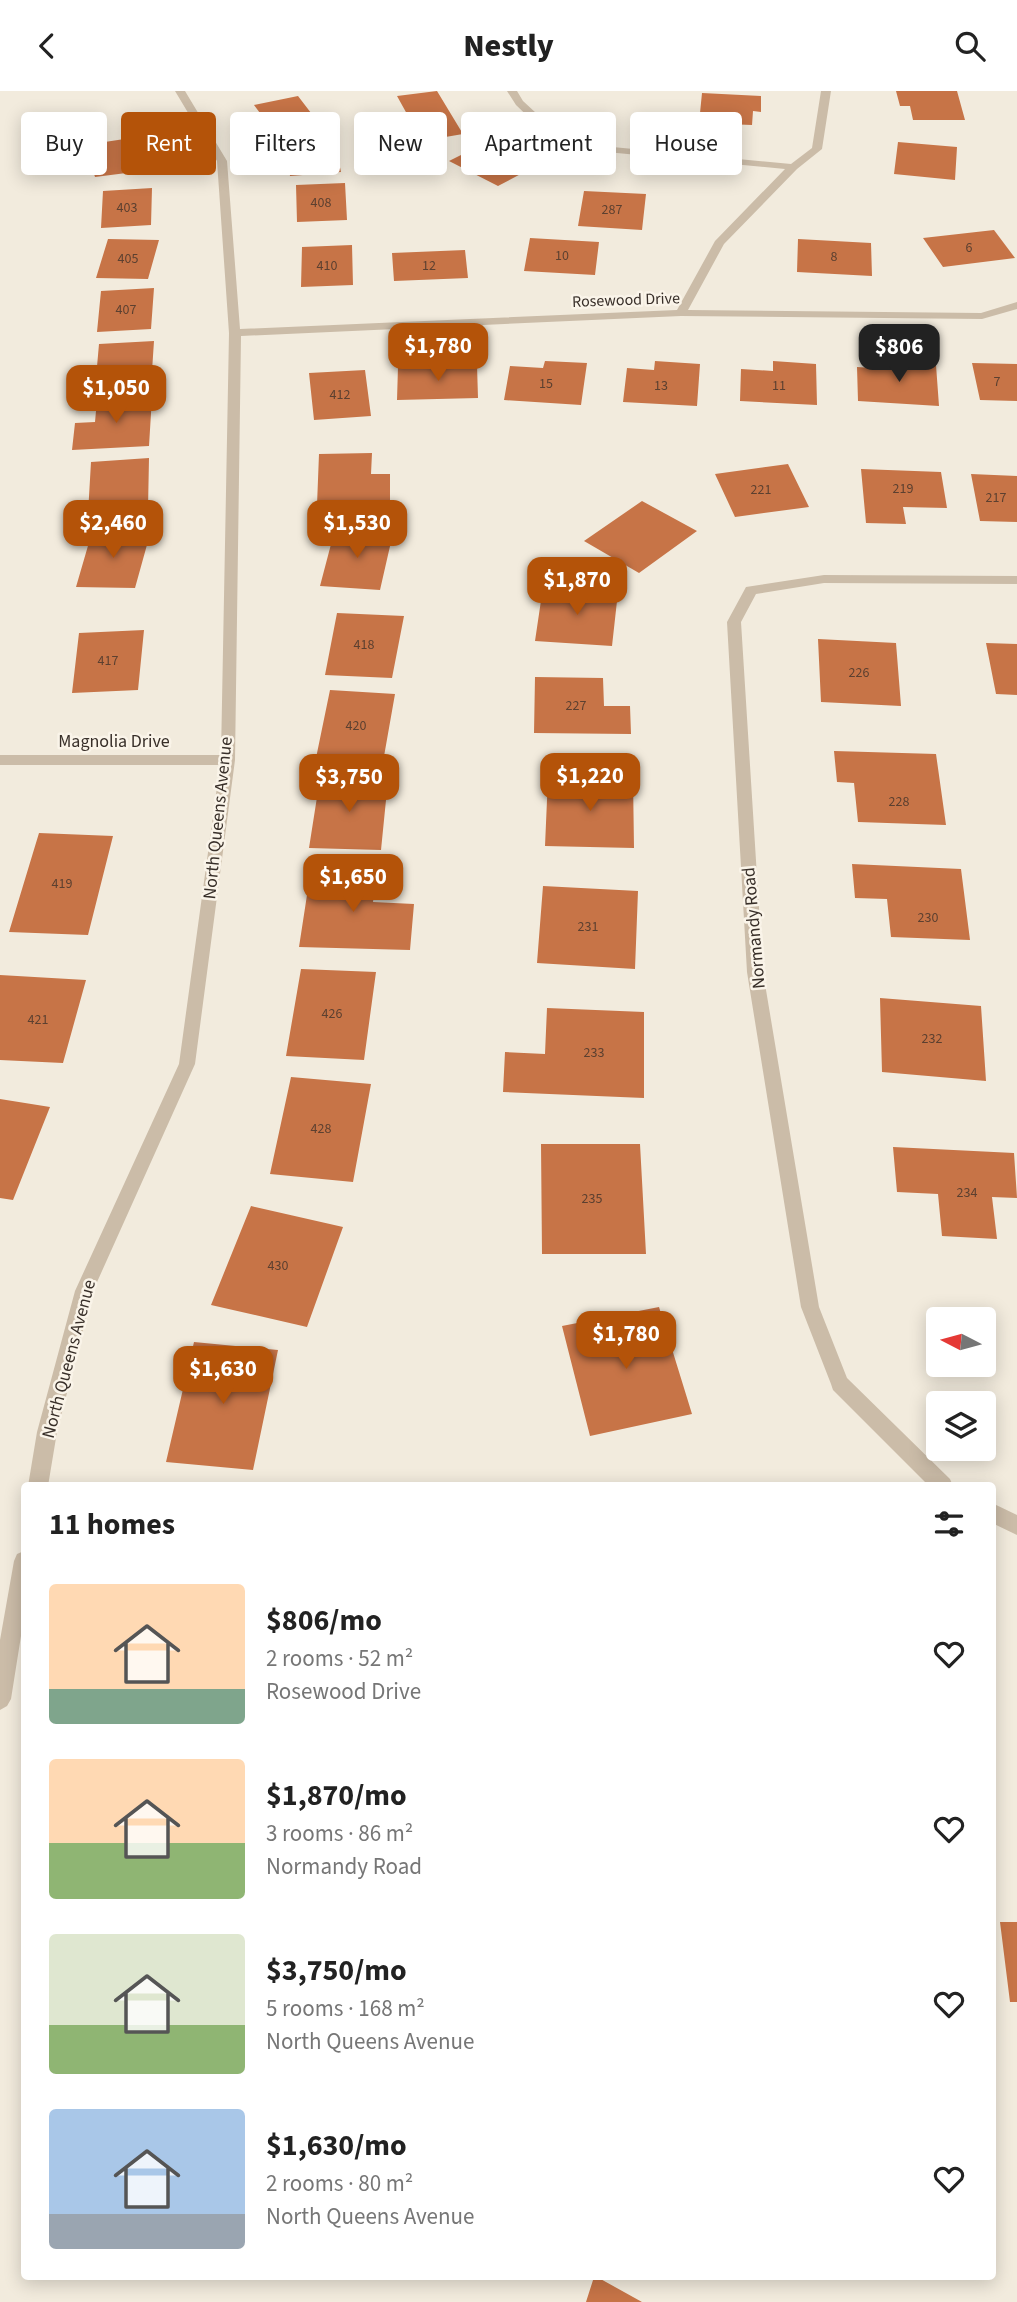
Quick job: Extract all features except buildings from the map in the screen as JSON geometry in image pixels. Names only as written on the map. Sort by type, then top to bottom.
[{"type":"street","name":"North Queens Avenue","points":[[39,1482],[47,1432],[84,1291],[187,1063],[228,760],[234,333],[222,161],[180,91]]},
{"type":"street","points":[[512,91],[519,103],[545,127],[600,149],[793,167]]},
{"type":"street","points":[[681,313],[719,243],[793,167],[817,149],[826,91]]},
{"type":"street","name":"Rosewood Drive","points":[[234,333],[681,313],[982,316],[1017,305]]},
{"type":"street","name":"Normandy Road","points":[[939,1482],[840,1384],[810,1307],[755,972],[734,622],[751,590],[824,579],[1017,579]]},
{"type":"street","name":"Magnolia Drive","points":[[0,760],[228,760]]},
{"type":"street","points":[[996,1514],[1017,1525]]},
{"type":"street","points":[[0,1699],[21,1578]]}]
